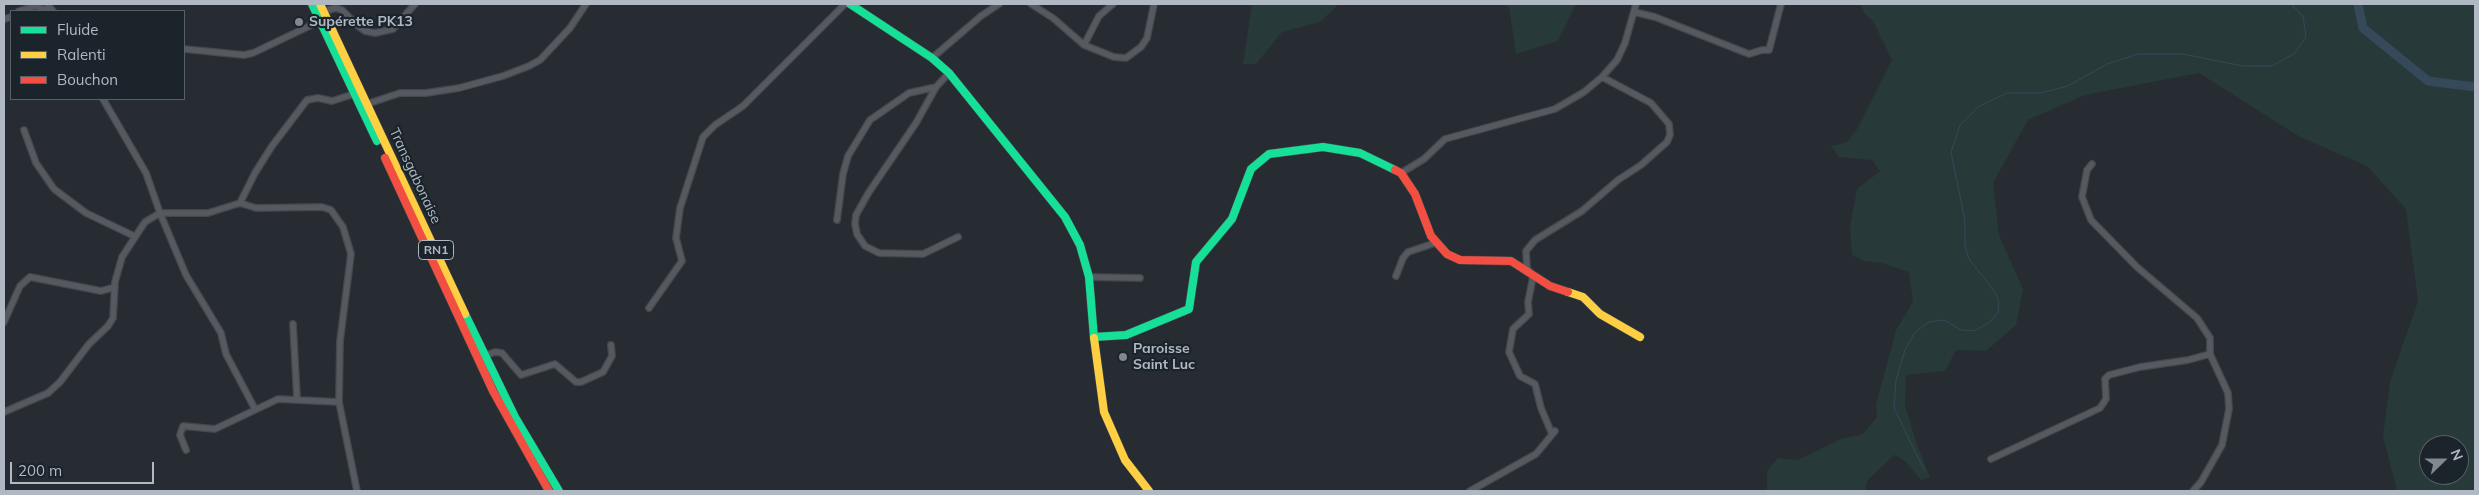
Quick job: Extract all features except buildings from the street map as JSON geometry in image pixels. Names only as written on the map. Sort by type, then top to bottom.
[{"type":"main road","name":"Transgabonaise","points":[[312,4],[493,391],[549,491]]},
{"type":"main road","points":[[850,4],[932,58],[949,72],[1057,206],[1080,245],[1089,277],[1098,379],[1110,429],[1125,460],[1149,491]]},
{"type":"main road","name":"Transgabonaise","points":[[322,8],[484,356],[515,417],[559,491]]},
{"type":"main road","points":[[1094,337],[1126,335],[1189,309],[1196,262],[1232,220],[1251,168],[1269,154],[1323,147],[1360,153],[1401,173],[1415,194],[1435,243],[1447,254],[1460,260],[1511,261],[1533,277],[1550,286],[1583,297],[1600,314],[1640,337]]},
{"type":"street","points":[[322,8],[342,10],[365,31],[374,33],[393,29],[415,4]]},
{"type":"street","points":[[367,104],[400,94],[426,93],[459,88],[503,76],[529,66],[540,60],[570,28],[586,4]]},
{"type":"street","points":[[649,308],[682,261],[676,238],[680,208],[703,137],[715,125],[743,106],[845,4]]},
{"type":"street","points":[[932,58],[981,16],[999,4]]},
{"type":"street","points":[[1031,4],[1053,18],[1084,45],[1114,57],[1126,58],[1133,55],[1147,38],[1154,4]]},
{"type":"street","points":[[1084,45],[1099,16],[1113,4]]},
{"type":"street","points":[[1401,173],[1424,159],[1445,139],[1564,105],[1602,77],[1617,60],[1625,43],[1636,4]]},
{"type":"street","points":[[1634,12],[1655,16],[1749,54],[1769,50],[1781,4]]},
{"type":"street","points":[[22,10],[35,6],[45,10]]},
{"type":"street","points":[[185,49],[244,55],[253,53],[320,21]]},
{"type":"street","points":[[949,72],[936,87],[916,122],[865,200],[856,215],[855,224],[857,234],[865,246],[879,254],[923,254],[958,237]]},
{"type":"street","points":[[1470,491],[1536,454],[1554,433],[1541,408],[1535,384],[1520,376],[1510,352],[1513,329],[1529,314],[1528,302],[1533,277],[1527,268],[1525,257],[1528,247],[1535,240],[1582,211],[1618,180],[1641,165],[1667,142],[1670,135],[1669,124],[1652,103],[1602,77]]},
{"type":"street","points":[[836,220],[843,174],[848,156],[870,120],[909,93],[936,87]]},
{"type":"street","points":[[240,203],[254,173],[307,100],[318,98],[332,101],[354,94]]},
{"type":"street","points":[[104,100],[146,173],[160,213],[186,275],[221,333],[226,354],[255,409]]},
{"type":"street","points":[[24,130],[36,163],[54,189],[86,213],[134,236]]},
{"type":"street","points":[[2092,164],[2087,170],[2082,197],[2091,220],[2137,267],[2197,318],[2210,338],[2210,354],[2228,394],[2228,419],[2222,445],[2201,482],[2193,491]]},
{"type":"street","points":[[4,412],[36,400],[60,382],[89,344],[108,326],[113,318],[115,287],[122,257],[134,236],[145,222],[160,213],[208,213],[240,203],[256,208],[322,207],[331,210],[343,227],[351,254],[340,341],[339,402],[357,491]]},
{"type":"street","points":[[1396,276],[1403,258],[1408,252],[1435,243]]},
{"type":"street","points":[[4,322],[20,286],[30,277],[101,290],[115,287]]},
{"type":"street","points":[[1089,277],[1140,278]]},
{"type":"street","points":[[293,324],[297,398]]},
{"type":"street","points":[[484,356],[495,352],[502,354],[521,375],[551,363],[555,364],[576,382],[581,382],[603,372],[612,356],[611,344]]},
{"type":"street","points":[[1991,458],[2100,408],[2106,399],[2104,379],[2109,375],[2140,367],[2188,360],[2210,354]]},
{"type":"street","points":[[186,450],[180,440],[183,426],[215,429],[278,399],[297,398],[339,402]]},
{"type":"shaded area","points":[[1252,4],[1339,4],[1320,22],[1282,32],[1256,64],[1243,64]]},
{"type":"shaded area","points":[[1506,4],[1576,4],[1558,41],[1516,54],[1509,7]]},
{"type":"shaded area","points":[[1860,4],[2475,4],[2475,491],[2397,491],[2383,436],[2390,382],[2418,301],[2406,209],[2367,166],[2300,137],[2199,73],[2085,95],[2028,120],[1993,183],[1999,235],[2023,289],[2016,325],[1986,351],[1956,350],[1945,371],[1906,375],[1905,405],[1916,442],[1930,477],[1921,480],[1904,460],[1894,455],[1867,481],[1865,491],[1767,491],[1767,471],[1778,458],[1798,460],[1841,439],[1863,434],[1877,417],[1876,405],[1896,330],[1913,302],[1909,272],[1882,263],[1864,261],[1852,255],[1850,226],[1857,189],[1880,171],[1872,160],[1839,157],[1831,146],[1847,142],[1857,129],[1892,60],[1873,21],[1865,14]]},
{"type":"waterway","points":[[1924,470],[1894,408],[1896,380],[1905,350],[1915,332],[1929,322],[1944,320],[1961,330],[1974,331],[1990,322],[1998,312],[1999,303],[1995,292],[1969,259],[1965,246],[1965,221],[1951,152],[1960,125],[1978,107],[2007,93],[2041,93],[2068,86],[2107,64],[2138,54],[2183,54],[2243,66],[2272,66],[2294,54],[2306,37],[2303,16],[2291,4]]},
{"type":"waterway","points":[[2358,4],[2363,28],[2428,81],[2475,87]]},
{"type":"traffic: fast","points":[[312,4],[377,141]]},
{"type":"traffic: fast","points":[[850,4],[932,58],[949,73],[1065,217],[1080,245],[1089,277],[1094,338]]},
{"type":"traffic: fast","points":[[1094,337],[1126,335],[1189,309],[1196,262],[1232,219],[1251,169],[1269,154],[1323,147],[1360,153],[1395,170]]},
{"type":"traffic: fast","points":[[465,314],[515,417],[559,491]]},
{"type":"traffic: slow","points":[[320,4],[465,314]]},
{"type":"traffic: slow","points":[[1568,292],[1583,297],[1600,314],[1640,337]]},
{"type":"traffic: slow","points":[[1094,338],[1104,412],[1125,460],[1149,491]]},
{"type":"traffic: jam","points":[[385,158],[493,391],[549,491]]},
{"type":"traffic: jam","points":[[1395,170],[1401,173],[1415,194],[1431,236],[1447,254],[1460,260],[1511,261],[1550,286],[1568,292]]},
{"type":"place","name":"Supérette PK13","points":[[299,22]]},
{"type":"place","name":"Paroisse Saint Luc","points":[[1123,357]]}]
